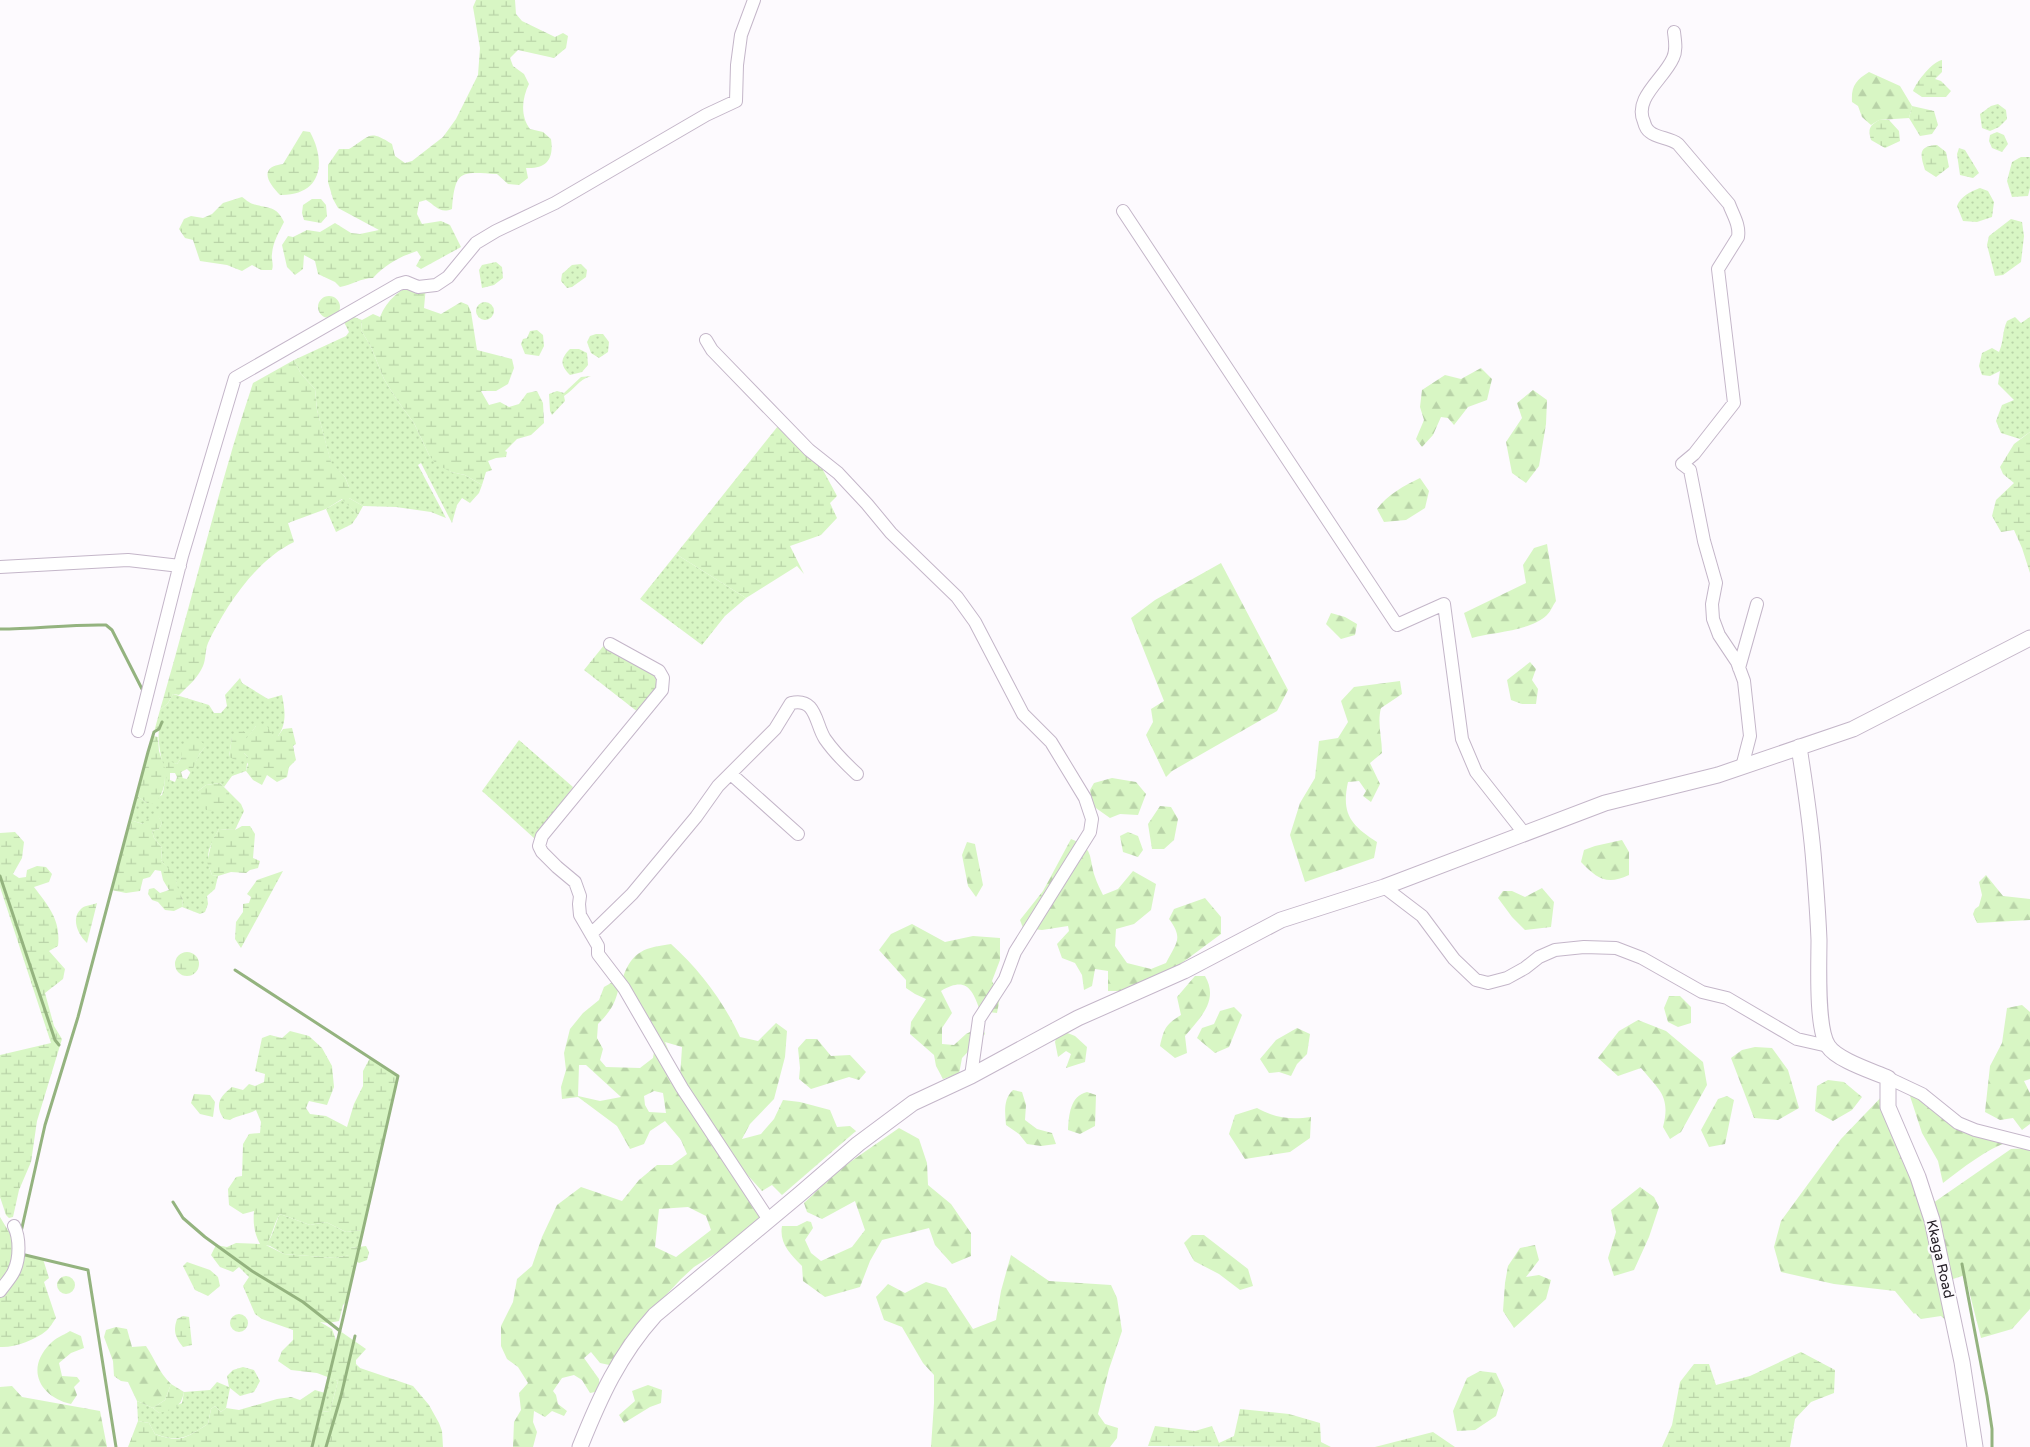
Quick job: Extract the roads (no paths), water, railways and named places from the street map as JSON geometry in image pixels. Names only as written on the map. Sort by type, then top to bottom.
[{"type":"street","points":[[138,731],[180,566],[235,378],[399,284],[406,282],[418,287],[436,285],[448,277],[476,243],[496,231],[555,203],[706,115],[736,102],[737,65],[741,35],[754,0]]},
{"type":"street","points":[[1674,32],[1676,50],[1674,57],[1667,71],[1644,98],[1640,113],[1647,129],[1651,133],[1678,144],[1730,204],[1739,232],[1737,239],[1718,269],[1734,403],[1694,454],[1682,464],[1690,470],[1704,542],[1716,583],[1712,604],[1713,619],[1719,635],[1739,668],[1748,701],[1750,736],[1742,767]]},
{"type":"street","points":[[1123,211],[1397,625],[1444,604],[1462,739],[1476,772],[1524,833]]},
{"type":"street","points":[[706,340],[712,350],[809,450],[838,473],[891,533],[957,597],[975,622],[1023,714],[1051,742],[1086,798],[1092,819],[1090,832],[1015,952],[1005,979],[979,1019],[971,1076]]},
{"type":"street","points":[[0,567],[128,560],[180,566]]},
{"type":"street","points":[[1739,668],[1757,604]]},
{"type":"street","points":[[580,1447],[618,1362],[640,1331],[655,1314],[858,1144],[913,1103],[971,1076],[1078,1018],[1184,971],[1281,920],[1384,887],[1605,803],[1718,775],[1853,730],[2030,638]]},
{"type":"street","points":[[610,644],[659,671],[663,678],[662,690],[542,836],[539,846],[542,852],[575,882],[580,896],[580,915],[598,946],[598,954],[624,988],[682,1088],[769,1220]]},
{"type":"street","points":[[591,934],[632,894],[696,817],[718,786],[775,729],[791,703],[806,704],[812,710],[819,722],[824,737],[844,762],[857,774]]},
{"type":"street","points":[[1799,747],[1807,796],[1814,861],[1821,1017],[1824,1037],[1828,1046],[1838,1056],[1922,1094],[1958,1123],[1974,1130],[2030,1144]]},
{"type":"street","points":[[731,774],[798,834]]},
{"type":"street","points":[[1384,887],[1422,916],[1454,959],[1476,980],[1488,983],[1507,978],[1525,968],[1539,957],[1555,950],[1584,947],[1616,948],[1642,958],[1702,992],[1727,998],[1797,1039],[1828,1046]]},
{"type":"street","name":"Kkaga Road","points":[[1888,1078],[1888,1107],[1918,1177],[1932,1220],[1962,1362],[1975,1447]]},
{"type":"street","points":[[0,1291],[14,1270],[18,1249],[17,1231],[14,1226]]},
{"type":"waterway","points":[[0,629],[106,625],[112,630],[142,689]]},
{"type":"waterway","points":[[21,1232],[45,1125],[78,1017],[148,752],[154,732],[159,729],[162,722]]},
{"type":"waterway","points":[[0,876],[55,1040],[59,1045]]},
{"type":"waterway","points":[[235,970],[398,1076],[312,1447]]},
{"type":"waterway","points":[[173,1202],[183,1218],[205,1237],[252,1271],[303,1302],[340,1331]]},
{"type":"waterway","points":[[21,1254],[88,1270],[116,1447]]},
{"type":"waterway","points":[[1962,1264],[1987,1396],[1992,1429],[1992,1447]]},
{"type":"waterway","points":[[326,1447],[341,1396],[355,1336]]}]
